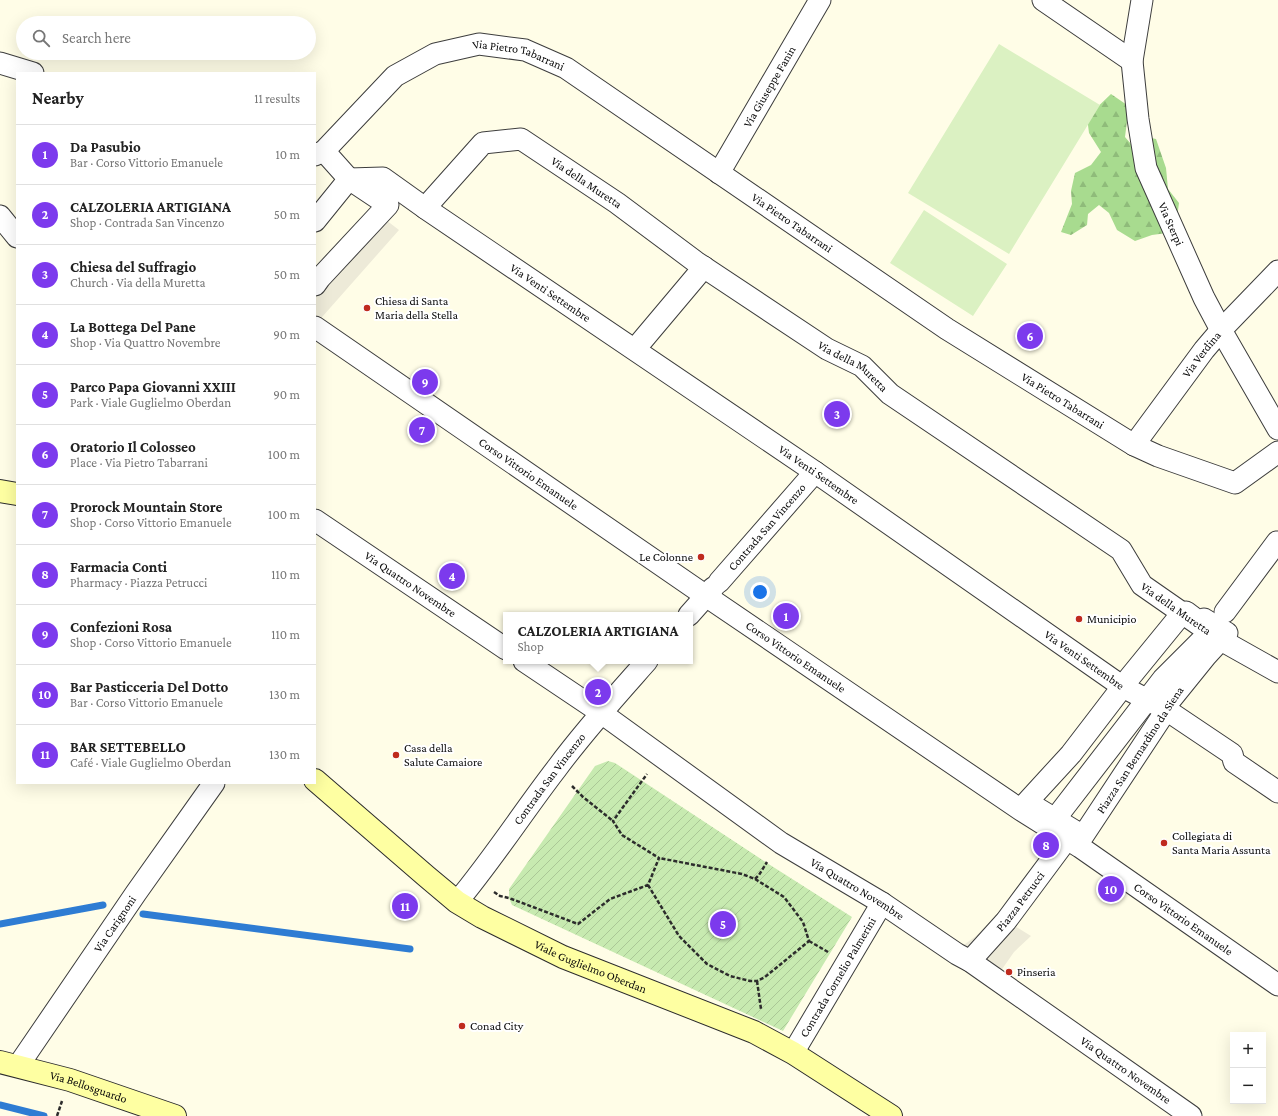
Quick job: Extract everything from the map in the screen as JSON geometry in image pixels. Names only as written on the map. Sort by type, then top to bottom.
[{"type":"street","name":"Via Giuseppe Fanin","points":[[719,173],[820,0]]},
{"type":"street","points":[[1043,0],[1132,61]]},
{"type":"street","name":"Via Sterpi","points":[[1142,0],[1132,61],[1138,119],[1146,168],[1204,298],[1278,429]]},
{"type":"street","name":"Via Pietro Tabarrani","points":[[319,153],[395,76],[435,54],[479,44],[525,50],[566,68],[947,329],[1134,445],[1158,456],[1235,483],[1278,452]]},
{"type":"street","points":[[0,63],[30,72]]},
{"type":"street","name":"Via della Muretta","points":[[425,208],[483,143],[521,139],[618,203],[704,267],[826,349],[862,366],[890,394],[1121,550],[1142,585],[1184,615]]},
{"type":"street","points":[[316,284],[388,205],[349,179],[319,153]]},
{"type":"street","name":"Via Venti Settembre","points":[[349,179],[383,178],[815,472],[1123,687],[1165,709],[1232,754],[1234,762],[1278,792]]},
{"type":"street","points":[[316,220],[349,179]]},
{"type":"street","points":[[0,216],[16,236]]},
{"type":"street","points":[[635,349],[704,267]]},
{"type":"street","name":"Via Verdina","points":[[1134,445],[1204,350],[1221,330],[1278,271]]},
{"type":"street","name":"Corso Vittorio Emanuele","points":[[316,328],[713,589],[1051,823],[1067,839],[1278,985]]},
{"type":"street","name":"Contrada San Vincenzo","points":[[692,612],[815,472]]},
{"type":"street","points":[[0,491],[16,494]]},
{"type":"street","name":"Via Quattro Novembre","points":[[316,521],[503,647]]},
{"type":"street","points":[[1184,615],[1186,612],[1202,624],[1204,619],[1218,628],[1277,542],[1278,544]]},
{"type":"street","name":"Piazza San Bernardino da Siena","points":[[1184,615],[1179,617],[1070,754],[1027,802],[1051,823],[1083,836],[1163,715],[1168,703],[1201,662],[1218,628]]},
{"type":"street","name":"Via della Muretta","points":[[1218,628],[1278,672]]},
{"type":"street","name":"Piazza San Bernardino da Siena","points":[[1051,823],[1163,679],[1218,628]]},
{"type":"street","name":"Via Quattro Novembre","points":[[528,664],[600,712],[781,843],[882,903],[970,962],[1191,1116]]},
{"type":"street","name":"Contrada San Vincenzo","points":[[457,902],[600,712],[644,664]]},
{"type":"street","name":"Viale Guglielmo Oberdan","points":[[316,781],[457,902],[482,917],[563,957],[754,1032],[793,1053],[891,1116]]},
{"type":"street","name":"Via Carignoni","points":[[9,1064],[136,893],[213,784]]},
{"type":"street","name":"Piazza Petrucci","points":[[970,962],[1006,921],[1067,839]]},
{"type":"street","name":"Contrada Cornelio Palmerini","points":[[793,1053],[882,903]]},
{"type":"street","name":"Via Bellosguardo","points":[[9,1064],[70,1080],[175,1116]]},
{"type":"path","points":[[613,821],[641,781]]},
{"type":"path","points":[[576,791],[613,821],[622,835],[659,858],[742,874],[755,879],[784,897],[803,922],[809,941],[821,948]]},
{"type":"path","points":[[500,896],[578,924],[610,899],[648,885],[659,858]]},
{"type":"path","points":[[755,879],[767,863]]},
{"type":"path","points":[[648,885],[679,936],[707,964],[730,976],[750,981],[757,981],[765,977],[809,941]]},
{"type":"green space","points":[[999,44],[1100,105],[1009,254],[908,193]]},
{"type":"green space","points":[[1111,94],[1127,105],[1125,137],[1131,144],[1142,136],[1156,139],[1166,168],[1168,189],[1179,203],[1177,218],[1167,233],[1152,235],[1135,241],[1117,230],[1109,213],[1099,205],[1088,214],[1087,225],[1071,235],[1061,232],[1072,204],[1071,191],[1075,173],[1091,165],[1101,152],[1089,133],[1087,117]]},
{"type":"green space","points":[[924,210],[1007,264],[973,316],[890,263]]},
{"type":"green space","points":[[608,761],[615,763],[852,917],[783,1031],[512,905],[509,898],[509,889],[595,766]]},
{"type":"shaded area","points":[[373,210],[399,230],[316,324],[316,275]]},
{"type":"shaded area","points":[[997,915],[1031,936],[1014,952],[998,975],[961,947],[976,936]]},
{"type":"waterway","points":[[0,924],[103,905]]},
{"type":"waterway","points":[[143,914],[410,949]]},
{"type":"waterway","points":[[0,1105],[44,1116]]},
{"type":"place","name":"Chiesa di Santa Maria della Stella","points":[[367,308]]},
{"type":"place","name":"Oratorio Il Colosseo","points":[[1030,336]]},
{"type":"place","name":"Confezioni Rosa","points":[[425,382]]},
{"type":"place","name":"Chiesa del Suffragio","points":[[837,414]]},
{"type":"place","name":"Prorock Mountain Store","points":[[422,430]]},
{"type":"place","name":"Le Colonne","points":[[701,557]]},
{"type":"place","name":"La Bottega Del Pane","points":[[452,576]]},
{"type":"place","name":"Da Pasubio","points":[[786,616]]},
{"type":"place","name":"Municipio","points":[[1079,619]]},
{"type":"place","name":"CALZOLERIA ARTIGIANA","points":[[598,692]]},
{"type":"place","name":"Casa della Salute Camaiore","points":[[396,755]]},
{"type":"place","name":"Collegiata di Santa Maria Assunta","points":[[1164,843]]},
{"type":"place","name":"Farmacia Conti","points":[[1046,845]]},
{"type":"place","name":"Bar Pasticceria Del Dotto","points":[[1111,889]]},
{"type":"place","name":"BAR SETTEBELLO","points":[[405,906]]},
{"type":"place","name":"Parco Papa Giovanni XXIII","points":[[723,924]]},
{"type":"place","name":"Pinseria","points":[[1009,972]]},
{"type":"place","name":"Conad City","points":[[462,1026]]}]
